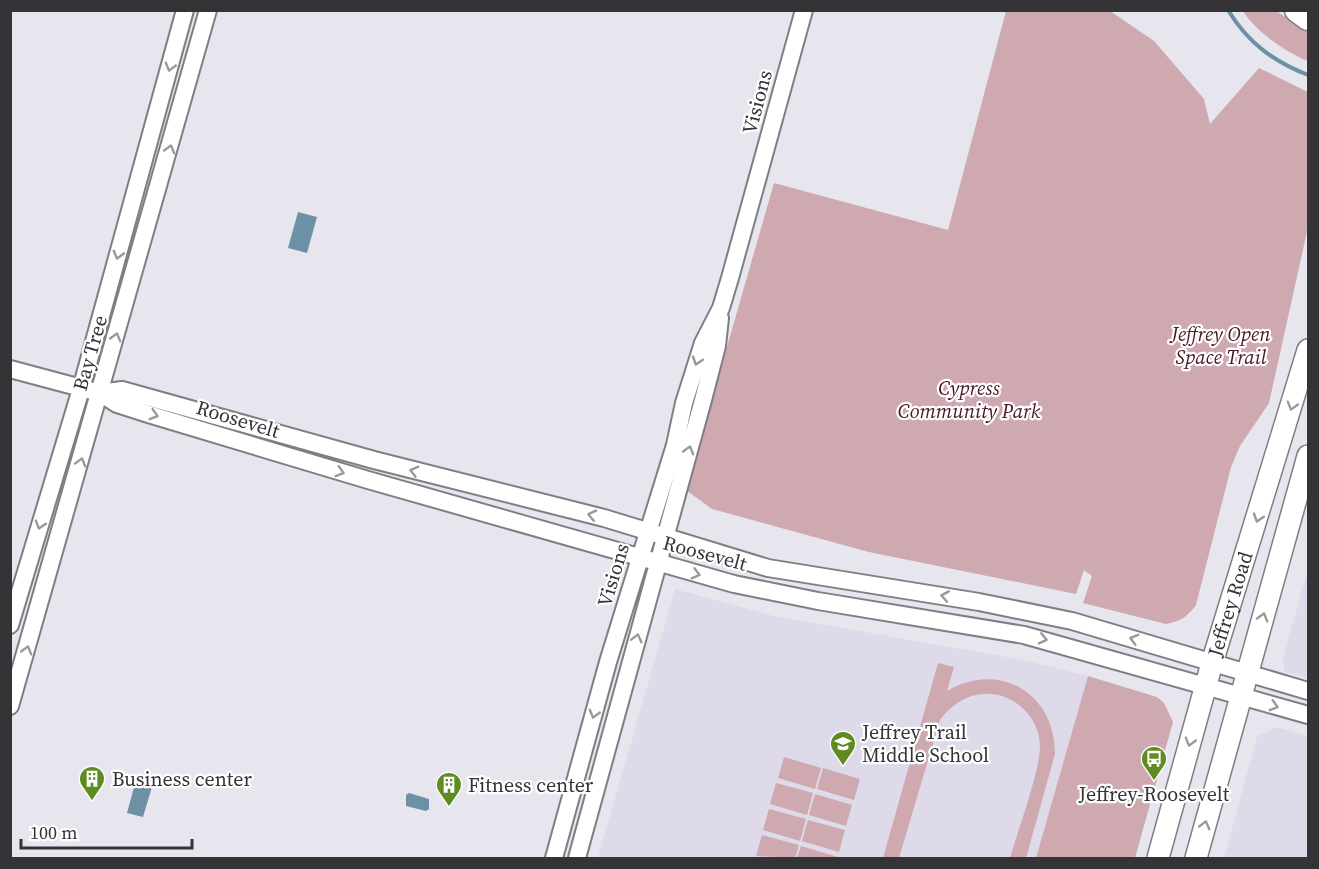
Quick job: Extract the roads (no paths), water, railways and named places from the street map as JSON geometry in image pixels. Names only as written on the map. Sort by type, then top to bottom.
[{"type":"highway","points":[[1297,10],[1308,18]]},
{"type":"main road","name":"Jeffrey Road","points":[[1158,858],[1212,663],[1308,350]]},
{"type":"main road","name":"Jeffrey Road","points":[[1196,858],[1308,456]]},
{"type":"street","name":"Bay Tree","points":[[10,625],[81,389],[185,10]]},
{"type":"street","name":"Bay Tree","points":[[10,706],[208,10]]},
{"type":"street","name":"Visions","points":[[577,858],[657,562],[656,535],[703,344],[721,308],[804,10]]},
{"type":"street","name":"Roosevelt","points":[[10,369],[100,393],[122,390],[374,460],[604,518],[768,568],[979,602],[1072,621],[1308,691]]},
{"type":"street","name":"Roosevelt","points":[[100,393],[117,404],[368,480],[734,584],[818,602],[1033,637],[1308,716]]},
{"type":"street","name":"Visions","points":[[554,858],[640,557],[656,535]]},
{"type":"water","points":[[298,212],[317,217],[307,253],[288,248]]},
{"type":"water","points":[[137,776],[154,780],[143,817],[127,813]]},
{"type":"water","points":[[409,793],[429,799],[429,809],[426,811],[406,806],[406,795]]},
{"type":"waterway","points":[[1228,10],[1244,32],[1262,50],[1308,75]]},
{"type":"place","name":"Jeffrey Trail Middle School","points":[[843,767]]},
{"type":"place","name":"Jeffrey-Roosevelt","points":[[1154,782]]},
{"type":"place","name":"Business center","points":[[92,802]]},
{"type":"place","name":"Fitness center","points":[[449,808]]},
{"type":"park label","name":"Jeffrey Open Space Trail","points":[[1221,346]]},
{"type":"park label","name":"Cypress Community Park","points":[[969,400]]}]
